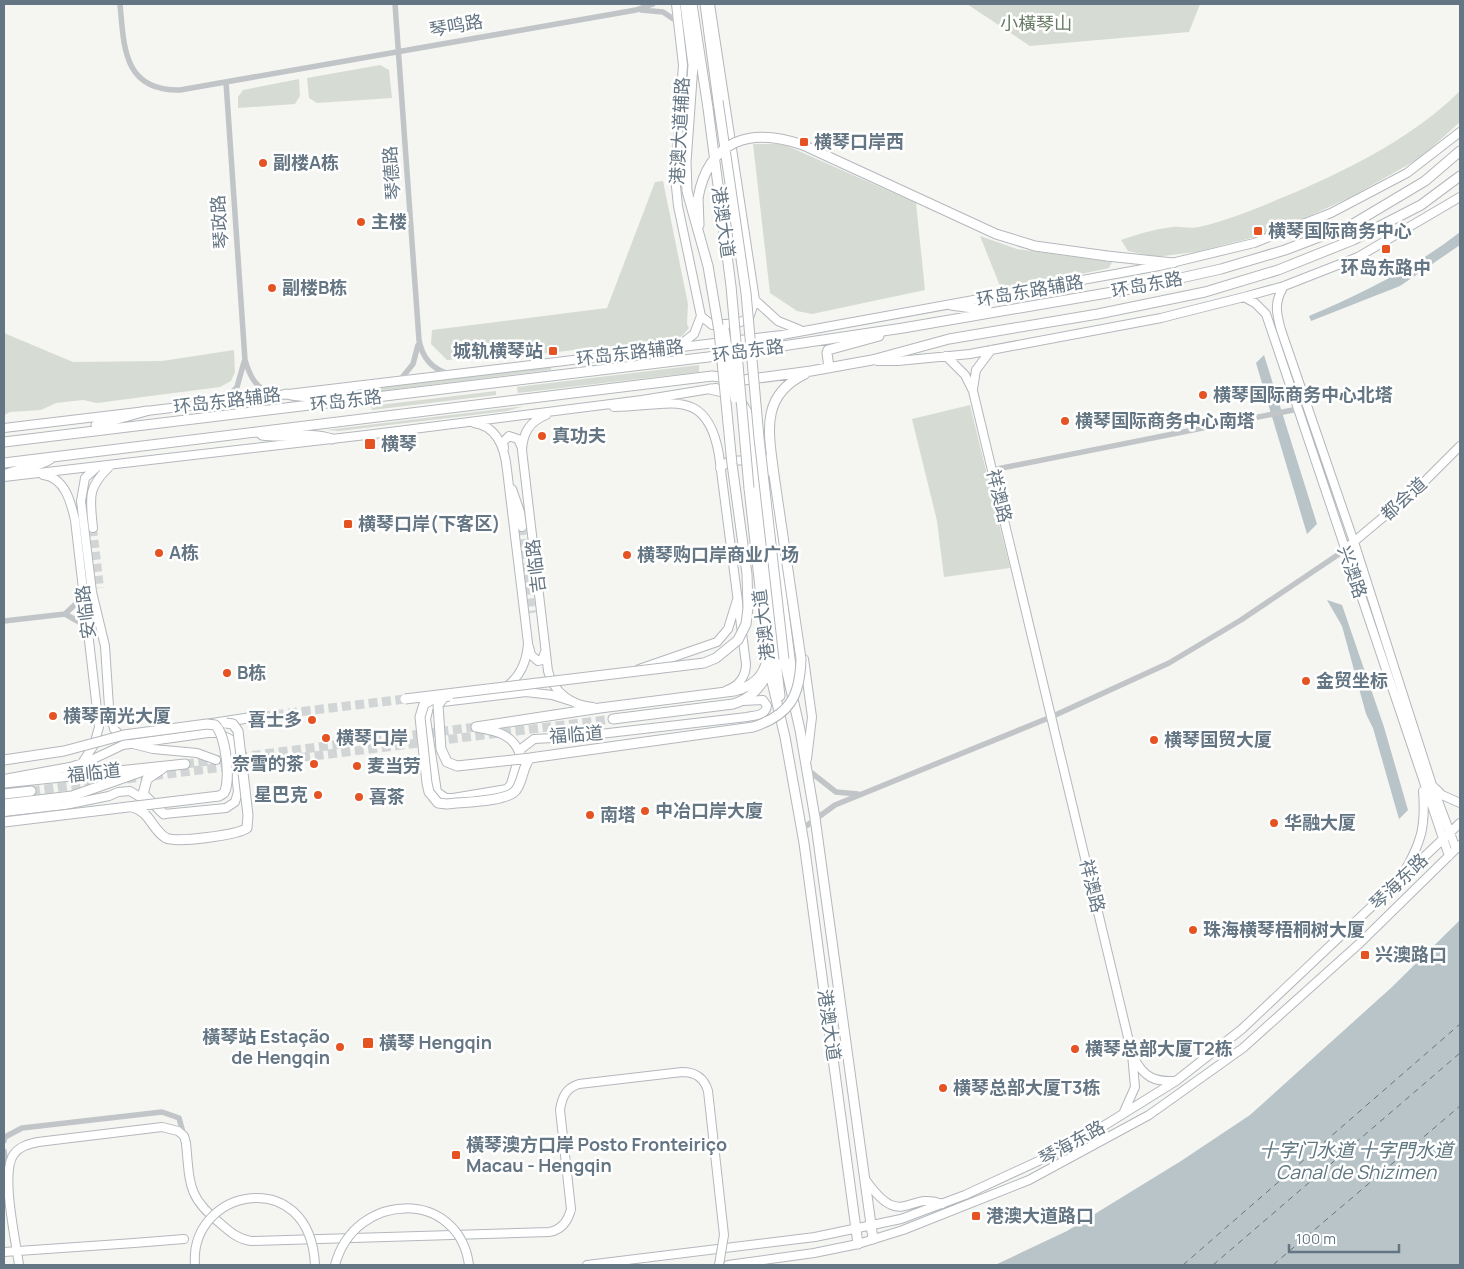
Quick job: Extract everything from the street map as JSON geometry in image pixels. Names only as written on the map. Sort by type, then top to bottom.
[{"type":"main road","name":"港澳大道辅路","points":[[676,4],[683,87],[675,178],[678,206],[701,316]]},
{"type":"main road","points":[[684,4],[693,66],[686,162],[687,191],[725,333],[749,488]]},
{"type":"main road","name":"港澳大道","points":[[692,4],[708,108],[731,286],[749,488],[767,649],[802,829],[858,1244]]},
{"type":"main road","name":"港澳大道","points":[[705,4],[746,293],[752,373],[784,659],[800,727],[815,818],[873,1239]]},
{"type":"main road","points":[[676,348],[694,334],[701,316],[712,325],[738,323],[749,318],[755,300],[710,4]]},
{"type":"main road","name":"环岛东路辅路","points":[[4,428],[804,331],[1173,263],[1254,243],[1331,213],[1406,173],[1460,132]]},
{"type":"main road","points":[[405,699],[438,697],[704,663],[716,658],[738,640],[746,624],[748,608],[747,574],[731,456],[719,331],[698,220],[698,198],[701,182],[718,155],[738,142],[764,135],[803,145],[973,225],[1010,239],[1051,248],[1173,263]]},
{"type":"main road","name":"环岛东路","points":[[4,442],[708,357],[903,328],[1136,288],[1221,270],[1285,250],[1353,224],[1425,181],[1460,151]]},
{"type":"main road","name":"环岛东路","points":[[4,463],[712,376],[744,380],[872,360],[949,340],[1098,314],[1205,292],[1278,270],[1353,240],[1421,205],[1460,176]]},
{"type":"main road","points":[[872,360],[898,361],[990,350],[1161,318],[1284,286],[1358,257],[1460,196]]},
{"type":"main road","name":"兴澳路","points":[[1284,286],[1276,298],[1276,310],[1281,330],[1354,542],[1432,785],[1450,833],[1458,847]]},
{"type":"main road","name":"兴澳路","points":[[1244,297],[1255,303],[1266,314],[1449,856]]},
{"type":"main road","points":[[755,300],[778,321],[804,331]]},
{"type":"main road","points":[[952,305],[998,311]]},
{"type":"main road","points":[[829,368],[828,350],[856,344],[903,328]]},
{"type":"main road","name":"祥澳路","points":[[973,391],[976,370],[990,350]]},
{"type":"main road","name":"祥澳路","points":[[946,356],[965,375],[973,391],[1132,1054],[1135,1087],[1123,1114]]},
{"type":"main road","points":[[800,727],[774,528],[769,419],[772,405],[788,384],[811,371]]},
{"type":"main road","points":[[4,476],[96,468],[577,408],[710,389],[744,380]]},
{"type":"main road","points":[[710,389],[731,393],[739,400],[747,412],[785,737]]},
{"type":"main road","points":[[286,394],[308,397],[342,394],[363,399]]},
{"type":"main road","points":[[577,408],[633,407],[679,403],[688,405],[705,416],[711,424],[716,439],[738,598],[746,672],[736,686],[716,693]]},
{"type":"main road","name":"吉临路","points":[[558,410],[540,417],[528,427],[524,434],[522,450],[545,645],[550,679],[562,694],[574,702],[600,708]]},
{"type":"main road","points":[[65,434],[82,427],[104,424],[146,411]]},
{"type":"main road","points":[[769,419],[812,717],[807,768]]},
{"type":"main road","name":"吉临路","points":[[464,422],[477,423],[487,427],[498,439],[504,452],[528,643],[525,663],[521,670],[511,683],[490,696]]},
{"type":"main road","points":[[252,433],[282,437],[314,434],[332,439]]},
{"type":"main road","points":[[504,452],[503,442],[509,436],[518,439],[522,450]]},
{"type":"main road","name":"都会道","points":[[1345,550],[1418,488],[1460,446]]},
{"type":"main road","points":[[4,476],[18,469],[41,466],[53,457]]},
{"type":"main road","points":[[456,694],[444,697],[438,705],[441,749],[447,762],[457,766],[530,758],[753,727],[779,716],[786,710],[797,688],[801,659],[771,473],[753,461],[729,461],[720,468]]},
{"type":"main road","points":[[93,528],[91,489],[95,481],[110,466]]},
{"type":"main road","name":"安临路","points":[[96,468],[85,478],[81,501],[92,592],[105,646],[109,707],[114,729],[125,741],[139,747],[197,753],[216,760]]},
{"type":"main road","points":[[507,470],[520,512],[522,527]]},
{"type":"main road","name":"安临路","points":[[36,474],[52,477],[66,491],[75,520],[99,727],[94,745],[80,764]]},
{"type":"main road","points":[[629,673],[678,654],[717,642],[728,629],[738,598]]},
{"type":"main road","points":[[528,643],[531,655],[538,661],[544,656],[545,645]]},
{"type":"main road","name":"福临道","points":[[476,727],[600,708],[734,691],[751,685],[765,668],[767,649]]},
{"type":"main road","points":[[741,701],[758,690],[770,669]]},
{"type":"main road","name":"福临道","points":[[574,702],[540,692],[490,696],[430,706],[426,719],[437,792],[446,798],[453,798],[503,791],[511,784],[520,755],[529,742],[542,737],[574,737],[728,719],[757,715],[766,711],[767,706],[763,700],[741,701],[613,718]]},
{"type":"main road","points":[[438,697],[424,704],[420,710],[420,717],[429,792],[438,802],[447,804],[510,796],[518,788],[524,765],[530,758]]},
{"type":"main road","points":[[4,760],[64,752],[117,736],[248,718]]},
{"type":"main road","points":[[130,806],[144,812],[161,834],[172,839],[236,832],[247,828],[248,815],[238,731],[233,724],[226,722]]},
{"type":"main road","points":[[4,822],[219,796],[224,793],[227,783],[222,733],[215,725],[207,724]]},
{"type":"main road","points":[[476,727],[502,734],[509,738],[520,755]]},
{"type":"main road","points":[[4,779],[80,764],[122,745],[217,733],[230,738],[233,745],[238,792],[235,802],[226,808],[164,814],[137,793],[130,791],[65,805],[4,812]]},
{"type":"main road","name":"福临道","points":[[4,783],[185,764],[160,769],[147,779],[143,794],[164,814]]},
{"type":"main road","points":[[4,804],[72,796],[97,789],[150,767]]},
{"type":"main road","points":[[1398,882],[1419,845],[1424,830],[1422,779]]},
{"type":"main road","points":[[1432,785],[1442,795],[1460,803]]},
{"type":"main road","points":[[4,794],[31,791]]},
{"type":"main road","name":"琴海东路","points":[[587,1265],[752,1245],[857,1229],[901,1219],[1032,1166],[1073,1145],[1176,1081],[1242,1029],[1460,822]]},
{"type":"main road","name":"琴海东路","points":[[728,1265],[770,1261],[858,1244],[962,1208],[1029,1180],[1149,1115],[1243,1048],[1360,943],[1458,847]]},
{"type":"main road","name":"祥澳路","points":[[1132,1054],[1140,1069],[1152,1080],[1176,1081]]},
{"type":"main road","points":[[19,1265],[8,1183],[9,1162],[17,1150],[38,1142],[162,1127],[178,1131],[184,1136],[190,1185],[196,1200],[210,1215],[234,1235],[250,1242],[549,1232],[557,1230],[565,1223],[571,1209],[560,1110],[564,1094],[579,1084],[682,1072],[693,1073],[704,1081],[708,1091],[724,1236],[719,1265]]},
{"type":"main road","points":[[865,1179],[874,1192],[892,1206],[902,1208],[936,1201],[942,1204]]},
{"type":"main road","points":[[195,1265],[197,1242],[212,1216],[228,1205],[253,1198],[272,1200],[296,1213],[309,1231],[315,1265]]},
{"type":"main road","points":[[335,1265],[344,1243],[366,1219],[384,1211],[405,1208],[425,1212],[452,1230],[465,1250],[469,1265]]},
{"type":"main road","points":[[4,1252],[184,1239]]},
{"type":"street","points":[[120,4],[126,56],[138,75],[146,83],[157,88],[180,90],[399,52]]},
{"type":"street","name":"琴德路","points":[[395,4],[419,340],[423,355],[430,363],[438,370],[451,375]]},
{"type":"street","points":[[636,10],[653,4]]},
{"type":"street","points":[[636,10],[663,12],[678,22]]},
{"type":"street","name":"琴鸣路","points":[[399,52],[636,10]]},
{"type":"street","name":"琴政路","points":[[226,82],[245,360]]},
{"type":"street","name":"琴德路","points":[[398,380],[405,376],[413,364],[419,340]]},
{"type":"street","points":[[245,360],[249,375],[257,385],[266,392],[276,395]]},
{"type":"street","points":[[224,401],[237,387],[245,360]]},
{"type":"street","points":[[992,470],[1298,409]]},
{"type":"street","points":[[802,829],[835,805],[1051,716],[1169,663],[1240,620],[1345,550]]},
{"type":"street","points":[[65,614],[84,596]]},
{"type":"street","points":[[4,621],[65,614],[88,627]]},
{"type":"street","points":[[807,768],[836,792],[860,795]]},
{"type":"street","points":[[4,1140],[5,1137],[22,1128],[162,1112],[178,1118],[184,1136]]},
{"type":"street","points":[[4,1151],[8,1171]]},
{"type":"green space","name":"小橫琴山","points":[[967,4],[1200,4],[1189,32],[1030,46]]},
{"type":"green space","points":[[380,65],[389,70],[392,98],[317,103],[309,98],[307,78]]},
{"type":"green space","points":[[299,79],[300,96],[295,104],[238,108],[238,97],[243,90]]},
{"type":"green space","points":[[1460,91],[1460,122],[1420,158],[1351,197],[1296,222],[1251,238],[1196,252],[1155,257],[1128,251],[1121,240],[1166,228],[1196,228],[1212,224],[1296,192],[1340,172],[1382,149],[1423,123]]},
{"type":"green space","points":[[753,144],[783,144],[916,203],[925,290],[812,314],[797,311],[770,293]]},
{"type":"green space","points":[[663,181],[688,304],[687,324],[689,328],[682,336],[673,341],[608,350],[582,349],[541,354],[537,348],[522,347],[483,358],[447,360],[431,344],[432,330],[607,308],[655,182]]},
{"type":"green space","points":[[980,236],[1017,249],[1112,262],[1109,268],[1002,291]]},
{"type":"green space","points":[[4,333],[73,362],[162,361],[234,350],[235,372],[231,381],[220,387],[97,403],[83,400],[56,403],[41,410],[10,412],[4,415]]},
{"type":"green space","points":[[699,365],[699,372],[518,393],[517,387]]},
{"type":"green space","points":[[551,366],[551,370],[374,392],[374,387]]},
{"type":"green space","points":[[496,391],[496,395],[372,410],[371,406]]},
{"type":"green space","points":[[970,405],[1010,568],[944,577],[937,521],[912,419]]},
{"type":"green space","points":[[524,406],[507,411],[339,431],[326,430]]},
{"type":"water","points":[[1460,232],[1460,245],[1400,286],[1311,321],[1309,316],[1388,279],[1425,257]]},
{"type":"water","points":[[1264,355],[1317,524],[1307,534],[1256,363]]},
{"type":"water","points":[[1327,600],[1342,605],[1384,727],[1408,810],[1399,819],[1373,728],[1366,714],[1342,626]]},
{"type":"water","name":"十字门水道 十字門水道 Canal de Shizimen","points":[[1460,920],[1460,1265],[995,1265],[1067,1231],[1181,1161],[1250,1115],[1392,987]]},
{"type":"ferry route","points":[[1183,1265],[1460,1024]]},
{"type":"ferry route","points":[[1213,1265],[1460,1053]]},
{"type":"ferry route","points":[[1273,1265],[1460,1106]]},
{"type":"tunnel","points":[[522,527],[532,613]]},
{"type":"tunnel","points":[[93,528],[100,588]]},
{"type":"tunnel","points":[[248,718],[405,699]]},
{"type":"tunnel","points":[[127,779],[613,719]]},
{"type":"tunnel","points":[[185,764],[476,727]]},
{"type":"tunnel","points":[[31,791],[106,781]]},
{"type":"place","name":"横琴口岸西","points":[[804,142]]},
{"type":"place","name":"副楼A栋","points":[[263,163]]},
{"type":"place","name":"主楼","points":[[361,222]]},
{"type":"place","name":"横琴国际商务中心","points":[[1258,231]]},
{"type":"place","name":"环岛东路中","points":[[1386,249]]},
{"type":"place","name":"副楼B栋","points":[[272,288]]},
{"type":"place","name":"城轨横琴站","points":[[553,351]]},
{"type":"place","name":"横琴国际商务中心北塔","points":[[1203,395]]},
{"type":"place","name":"横琴国际商务中心南塔","points":[[1065,421]]},
{"type":"place","name":"真功夫","points":[[542,436]]},
{"type":"place","name":"横琴","points":[[370,444]]},
{"type":"place","name":"横琴口岸(下客区)","points":[[348,524]]},
{"type":"place","name":"A栋","points":[[159,553]]},
{"type":"place","name":"横琴购口岸商业广场","points":[[627,555]]},
{"type":"place","name":"B栋","points":[[227,673]]},
{"type":"place","name":"金贸坐标","points":[[1306,681]]},
{"type":"place","name":"横琴南光大厦","points":[[53,716]]},
{"type":"place","name":"喜士多","points":[[312,720]]},
{"type":"place","name":"横琴口岸","points":[[326,738]]},
{"type":"place","name":"横琴国贸大厦","points":[[1154,740]]},
{"type":"place","name":"奈雪的茶","points":[[314,764]]},
{"type":"place","name":"麦当劳","points":[[357,766]]},
{"type":"place","name":"星巴克","points":[[318,795]]},
{"type":"place","name":"喜茶","points":[[359,797]]},
{"type":"place","name":"中冶口岸大廈","points":[[645,811]]},
{"type":"place","name":"南塔","points":[[590,815]]},
{"type":"place","name":"华融大厦","points":[[1274,823]]},
{"type":"place","name":"珠海横琴梧桐树大厦","points":[[1193,930]]},
{"type":"place","name":"兴澳路口","points":[[1365,955]]},
{"type":"place","name":"橫琴 Hengqin","points":[[368,1043]]},
{"type":"place","name":"橫琴站 Estação de Hengqin","points":[[340,1047]]},
{"type":"place","name":"横琴总部大厦T2栋","points":[[1075,1049]]},
{"type":"place","name":"横琴总部大厦T3栋","points":[[943,1088]]},
{"type":"place","name":"橫琴澳方口岸 Posto Fronteiriço Macau - Hengqin","points":[[456,1155]]},
{"type":"place","name":"港澳大道路口","points":[[976,1216]]}]
